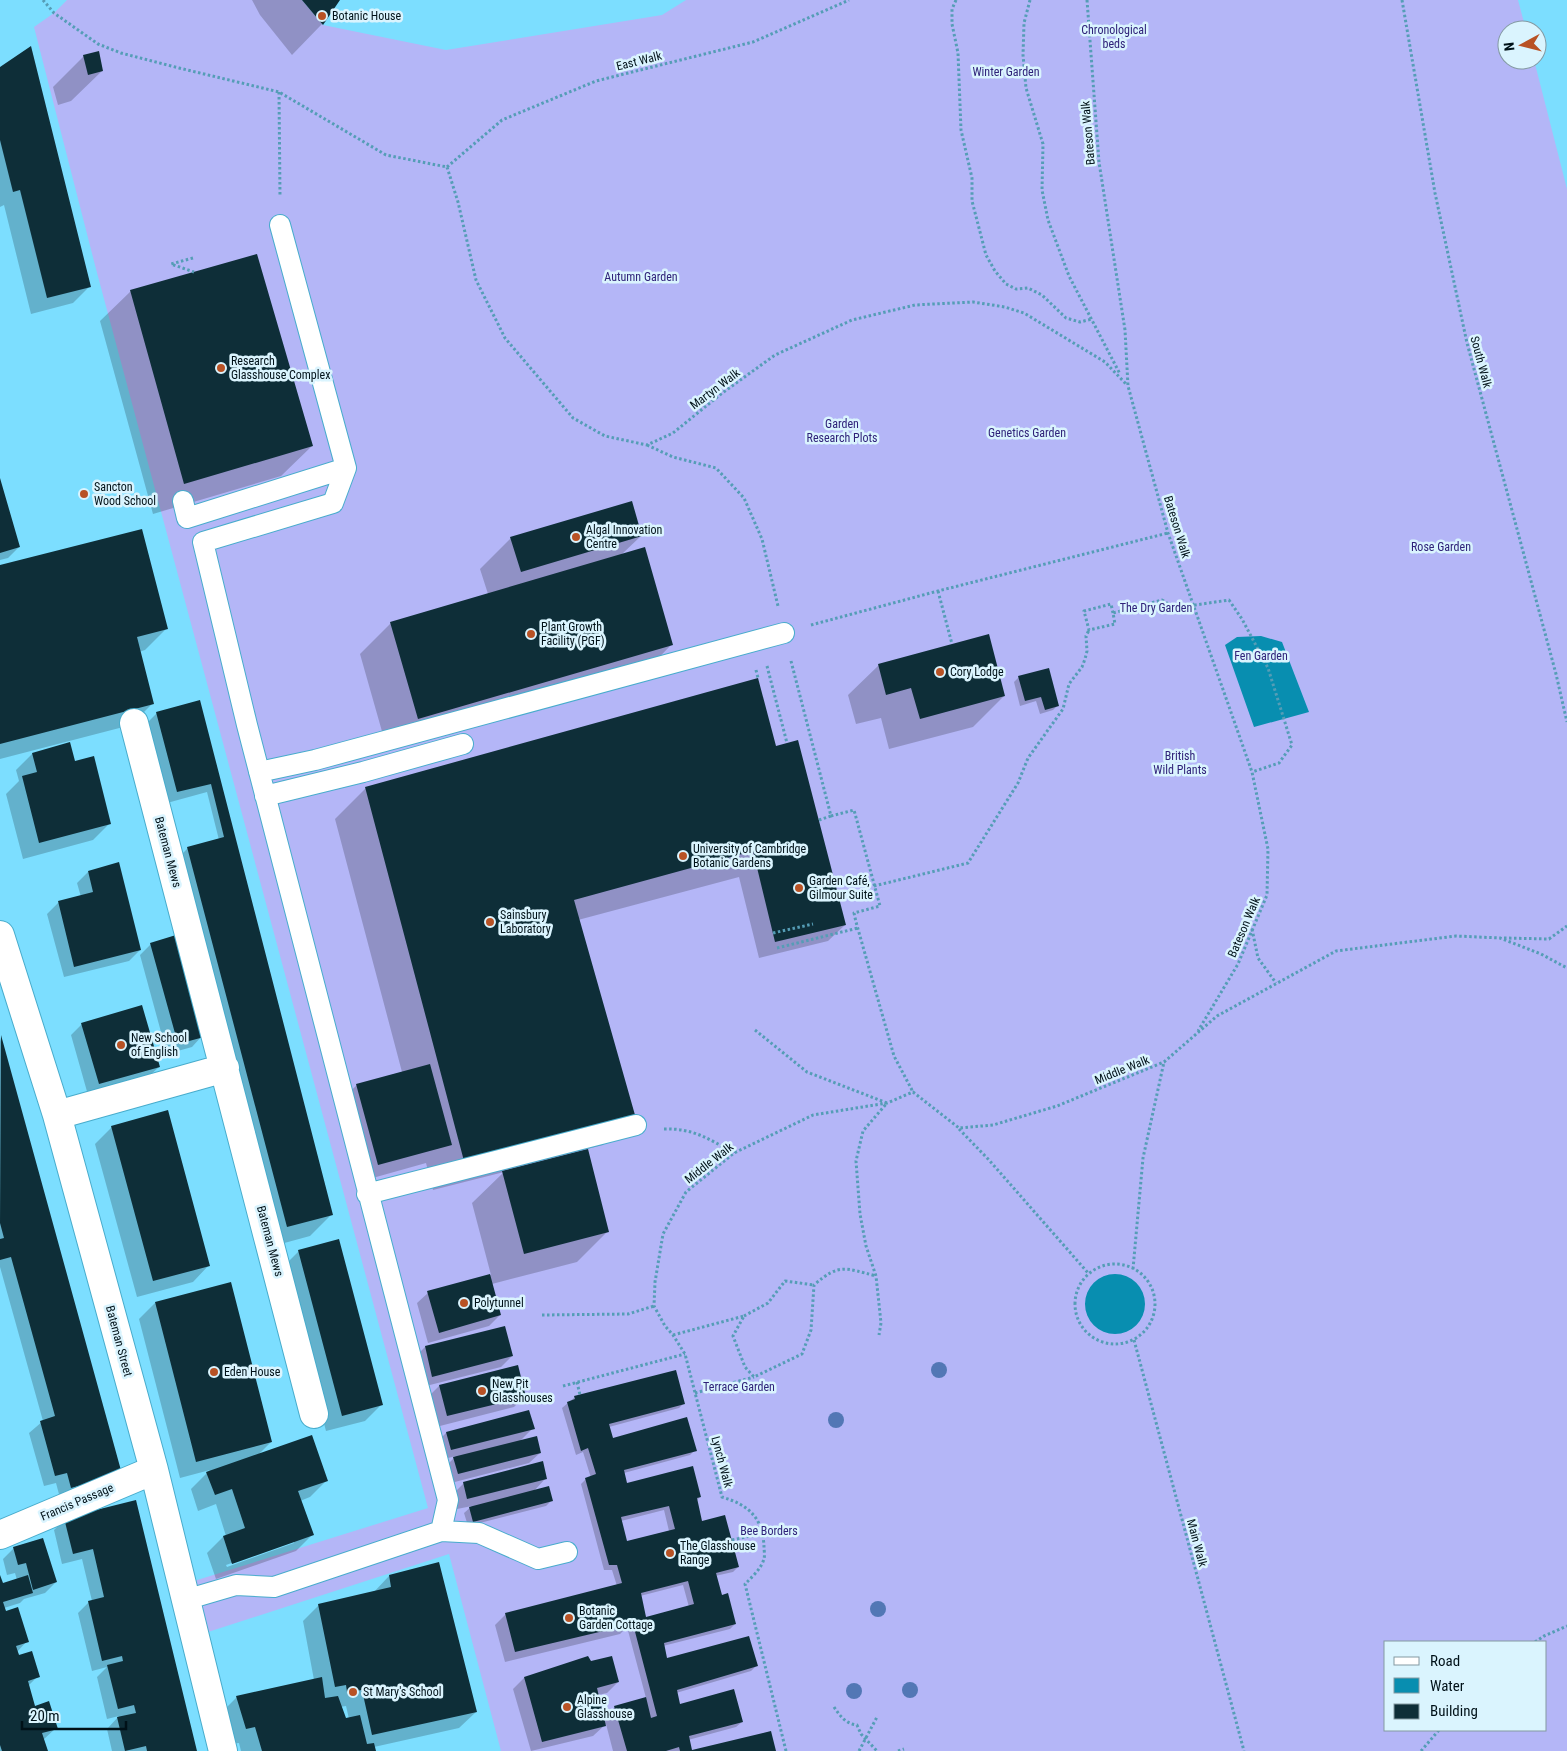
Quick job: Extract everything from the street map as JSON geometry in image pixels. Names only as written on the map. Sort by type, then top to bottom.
[{"type":"street","name":"Bateman Mews","points":[[134,723],[314,1414]]},
{"type":"street","name":"Bateman Street","points":[[0,935],[57,1115],[154,1470],[223,1751]]},
{"type":"street","points":[[57,1115],[225,1068]]},
{"type":"street","name":"Francis Passage","points":[[0,1535],[154,1470]]},
{"type":"lane","points":[[280,225],[346,468],[333,503],[203,542],[259,772],[367,1194],[448,1500],[441,1530]]},
{"type":"lane","points":[[183,501],[188,518],[346,468]]},
{"type":"lane","points":[[259,772],[315,760],[784,632]]},
{"type":"lane","points":[[266,796],[364,772],[463,744]]},
{"type":"lane","points":[[367,1194],[636,1125]]},
{"type":"lane","points":[[185,1600],[236,1585],[274,1587],[441,1530],[478,1533],[538,1559],[567,1552]]},
{"type":"path","points":[[43,0],[54,13],[98,44],[121,53],[279,92],[386,155],[447,167],[458,202],[476,280],[505,338],[573,418],[605,436],[647,445],[674,457],[716,468],[744,498],[762,539],[831,816]]},
{"type":"path","name":"East Walk","points":[[447,167],[502,120],[596,81],[753,42],[849,0]]},
{"type":"path","points":[[956,0],[952,9],[952,24],[958,53],[962,130],[972,178],[972,201],[986,254],[995,271],[1006,284],[1016,289],[1028,288],[1042,295],[1066,318],[1080,322],[1092,319]]},
{"type":"path","points":[[1030,0],[1024,23],[1023,56],[1026,88],[1043,144],[1042,190],[1048,220],[1069,276],[1122,378]]},
{"type":"path","name":"Bateson Walk","points":[[1086,0],[1098,162],[1125,330],[1128,386],[1168,533],[1252,772],[1268,849],[1267,895],[1238,964],[1196,1034]]},
{"type":"path","name":"South Walk","points":[[1402,0],[1435,193],[1466,343],[1567,722]]},
{"type":"path","points":[[279,92],[280,225]]},
{"type":"path","points":[[193,258],[172,264],[194,272]]},
{"type":"path","name":"Martyn Walk","points":[[647,445],[673,432],[721,394],[775,356],[852,320],[915,304],[973,302],[1005,307],[1024,313],[1105,362],[1128,386]]},
{"type":"path","points":[[784,632],[1168,533]]},
{"type":"path","points":[[938,591],[952,644]]},
{"type":"path","points":[[1112,613],[1162,600],[1175,608],[1230,600],[1268,668],[1292,745],[1279,763],[1252,772]]},
{"type":"path","points":[[874,886],[968,863],[1018,783],[1028,758],[1063,709],[1069,684],[1082,667],[1087,651],[1086,636],[1089,630],[1084,611],[1111,604],[1115,624],[1089,630]]},
{"type":"path","points":[[760,639],[787,743]]},
{"type":"path","points":[[819,820],[854,810],[880,906],[854,913],[894,1056],[913,1092],[958,1128],[989,1160],[1089,1274]]},
{"type":"path","points":[[773,933],[813,924]]},
{"type":"path","points":[[1500,938],[1549,939],[1567,926]]},
{"type":"path","points":[[777,948],[858,928]]},
{"type":"path","points":[[1252,929],[1258,958],[1276,983]]},
{"type":"path","name":"Middle Walk","points":[[958,1128],[993,1125],[1057,1106],[1164,1062],[1217,1016],[1336,951],[1456,936],[1500,938],[1541,954],[1567,968]]},
{"type":"path","points":[[755,1030],[807,1072],[887,1102],[863,1131],[856,1161],[860,1214],[866,1246],[876,1276],[881,1323],[879,1335]]},
{"type":"path","points":[[1134,1269],[1143,1158],[1164,1062]]},
{"type":"path","name":"Middle Walk","points":[[654,1306],[655,1282],[662,1234],[686,1192],[734,1153],[813,1115],[887,1102],[913,1092]]},
{"type":"path","points":[[636,1125],[661,1129],[681,1129],[702,1135],[734,1153]]},
{"type":"path","points":[[1111,1264],[1134,1269],[1144,1276],[1151,1286],[1155,1310],[1151,1322],[1144,1332],[1134,1340],[1122,1344],[1109,1344],[1097,1340],[1086,1332],[1079,1321],[1075,1309],[1076,1296],[1081,1284],[1089,1274],[1099,1267],[1111,1264]]},
{"type":"path","points":[[695,1393],[754,1377],[802,1354],[811,1330],[814,1285],[827,1274],[841,1268],[876,1276]]},
{"type":"path","points":[[673,1335],[744,1316],[768,1303],[785,1281],[814,1285]]},
{"type":"path","points":[[542,1315],[628,1314],[654,1306]]},
{"type":"path","name":"Lynch Walk","points":[[654,1306],[665,1326],[685,1354],[722,1497],[739,1502],[753,1513],[764,1533]]},
{"type":"path","points":[[744,1316],[734,1336],[746,1367],[754,1377]]},
{"type":"path","name":"Main Walk","points":[[1134,1340],[1244,1751]]},
{"type":"path","points":[[563,1386],[685,1354]]},
{"type":"path","points":[[577,1382],[580,1395]]},
{"type":"path","points":[[732,1540],[764,1533],[764,1559],[756,1573],[745,1584],[786,1751]]},
{"type":"path","points":[[1536,1641],[1567,1626]]},
{"type":"path","points":[[834,1707],[842,1718],[851,1724],[857,1725],[861,1734],[877,1751]]},
{"type":"path","points":[[859,1751],[877,1717]]},
{"type":"path","points":[[1420,1751],[1438,1731]]},
{"type":"path","points":[[898,1751],[904,1749]]},
{"type":"green space","name":"University of Cambridge Botanic Gardens","points":[[67,0],[302,0],[323,25],[446,50],[662,15],[686,0],[1518,0],[1523,20],[1497,20],[1497,70],[1537,70],[1567,189],[1567,1751],[501,1751],[449,1554],[205,1633],[201,1595],[194,1581],[428,1508],[96,269],[34,27],[54,13]]},
{"type":"water","name":"Fen Garden","points":[[1261,636],[1282,642],[1309,712],[1254,727],[1225,645],[1237,637]]},
{"type":"water","points":[[1109,1274],[1121,1274],[1132,1279],[1140,1287],[1145,1298],[1143,1316],[1132,1329],[1121,1334],[1109,1334],[1098,1329],[1090,1321],[1085,1310],[1085,1298],[1090,1287],[1098,1279]]},
{"type":"building","name":"Botanic House","points":[[302,0],[340,0],[323,25]]},
{"type":"building","points":[[31,46],[91,287],[47,298],[20,190],[13,192],[0,140],[0,67]]},
{"type":"building","points":[[99,51],[103,71],[88,75],[83,55]]},
{"type":"building","name":"Research Glasshouse Complex","points":[[257,254],[313,446],[184,484],[130,290]]},
{"type":"building","points":[[0,478],[20,547],[0,553]]},
{"type":"building","name":"Algal Innovation Centre","points":[[632,501],[642,536],[521,572],[510,537]]},
{"type":"building","name":"Sancton Wood School","points":[[142,529],[168,629],[137,637],[154,704],[0,744],[0,565]]},
{"type":"building","name":"Plant Growth Facility (PGF)","points":[[645,547],[673,645],[418,719],[390,622]]},
{"type":"building","name":"Cory Lodge","points":[[989,634],[1005,696],[920,719],[911,688],[886,695],[878,664]]},
{"type":"building","points":[[1049,668],[1059,706],[1045,710],[1041,697],[1025,701],[1018,676]]},
{"type":"building","name":"Sainsbury Laboratory","points":[[758,678],[776,746],[798,740],[846,925],[775,942],[753,851],[574,900],[635,1115],[464,1161],[365,787]]},
{"type":"building","points":[[200,700],[333,1215],[287,1227],[187,847],[224,837],[211,784],[177,792],[156,712]]},
{"type":"building","points":[[70,742],[75,761],[94,756],[111,824],[39,843],[22,776],[37,772],[32,753]]},
{"type":"building","points":[[119,862],[141,950],[74,967],[58,901],[93,892],[88,871]]},
{"type":"building","points":[[176,935],[204,1037],[178,1044],[150,943]]},
{"type":"building","name":"New School of English","points":[[142,1005],[160,1067],[99,1084],[81,1023]]},
{"type":"building","points":[[1,1035],[122,1474],[71,1488],[67,1473],[55,1476],[40,1421],[55,1416],[11,1257],[0,1260],[0,1239],[4,1238],[0,1223]]},
{"type":"building","points":[[430,1064],[452,1145],[378,1165],[356,1084]]},
{"type":"building","points":[[168,1110],[210,1266],[153,1281],[111,1126]]},
{"type":"building","points":[[588,1149],[609,1232],[524,1254],[502,1171]]},
{"type":"building","points":[[339,1239],[383,1405],[342,1416],[298,1250]]},
{"type":"building","name":"Polytunnel","points":[[490,1274],[501,1315],[439,1333],[427,1291]]},
{"type":"building","name":"Eden House","points":[[231,1282],[272,1442],[196,1462],[155,1302]]},
{"type":"building","name":"New Pit Glasshouses","points":[[505,1326],[513,1356],[432,1377],[425,1346]]},
{"type":"building","name":"New Pit Glasshouses","points":[[518,1365],[526,1397],[447,1416],[439,1385]]},
{"type":"building","name":"The Glasshouse Range","points":[[676,1370],[685,1404],[609,1424],[613,1438],[687,1417],[697,1451],[624,1470],[627,1483],[693,1466],[701,1497],[697,1498],[702,1521],[725,1515],[739,1567],[716,1573],[722,1595],[728,1593],[736,1624],[664,1643],[667,1658],[749,1636],[758,1666],[677,1690],[680,1704],[734,1689],[743,1722],[689,1736],[692,1750],[771,1731],[776,1751],[680,1751],[679,1747],[666,1751],[627,1751],[614,1706],[646,1697],[651,1718],[657,1716],[633,1624],[515,1652],[505,1613],[622,1583],[617,1565],[609,1565],[585,1478],[596,1474],[588,1448],[581,1451],[567,1402],[575,1399],[574,1396]],"holes":[[[669,1506],[675,1529],[627,1541],[621,1517]],[[688,1581],[694,1604],[646,1617],[641,1593]]]},
{"type":"building","name":"New Pit Glasshouses","points":[[529,1410],[535,1429],[451,1450],[446,1432]]},
{"type":"building","points":[[312,1435],[328,1481],[298,1491],[314,1535],[232,1564],[223,1536],[245,1528],[232,1489],[215,1495],[206,1472]]},
{"type":"building","name":"New Pit Glasshouses","points":[[537,1436],[541,1453],[458,1474],[453,1457]]},
{"type":"building","points":[[543,1461],[547,1479],[467,1499],[463,1482]]},
{"type":"building","points":[[549,1486],[553,1501],[473,1522],[469,1507]]},
{"type":"building","points":[[136,1500],[197,1751],[147,1751],[146,1746],[125,1751],[117,1717],[136,1713],[134,1705],[118,1709],[107,1665],[123,1661],[122,1656],[102,1661],[88,1601],[104,1597],[93,1549],[73,1554],[64,1518]]},
{"type":"building","points":[[43,1538],[57,1582],[33,1590],[26,1563],[18,1565],[13,1547]]},
{"type":"building","points":[[439,1562],[477,1712],[372,1735],[362,1690],[347,1692],[346,1685],[335,1687],[318,1604],[391,1587],[389,1575]]},
{"type":"building","points":[[0,1575],[3,1583],[28,1575],[33,1593],[3,1602],[6,1611],[18,1607],[29,1642],[16,1646],[19,1655],[32,1651],[40,1677],[28,1681],[35,1706],[49,1701],[58,1729],[42,1733],[48,1751],[2,1751],[0,1745]]},
{"type":"building","name":"Alpine Glasshouse","points":[[588,1656],[591,1661],[612,1656],[619,1682],[597,1688],[606,1726],[542,1742],[524,1677]]},
{"type":"building","points":[[322,1677],[325,1698],[338,1696],[346,1718],[360,1715],[367,1744],[374,1743],[376,1751],[262,1751],[255,1727],[246,1729],[236,1696]]},
{"type":"place","name":"Botanic House","points":[[322,16]]},
{"type":"place","name":"Research Glasshouse Complex","points":[[221,368]]},
{"type":"place","name":"Sancton Wood School","points":[[84,494]]},
{"type":"place","name":"Algal Innovation Centre","points":[[576,537]]},
{"type":"place","name":"Plant Growth Facility (PGF)","points":[[531,634]]},
{"type":"place","name":"Cory Lodge","points":[[940,672]]},
{"type":"place","name":"University of Cambridge Botanic Gardens","points":[[683,856]]},
{"type":"place","name":"Garden Café, Gilmour Suite","points":[[799,888]]},
{"type":"place","name":"Sainsbury Laboratory","points":[[490,922]]},
{"type":"place","name":"New School of English","points":[[121,1045]]},
{"type":"place","name":"Polytunnel","points":[[464,1303]]},
{"type":"place","name":"Eden House","points":[[214,1372]]},
{"type":"place","name":"New Pit Glasshouses","points":[[482,1391]]},
{"type":"place","name":"The Glasshouse Range","points":[[670,1553]]},
{"type":"place","name":"Botanic Garden Cottage","points":[[569,1618]]},
{"type":"place","name":"St Mary's School","points":[[353,1692]]},
{"type":"place","name":"Alpine Glasshouse","points":[[567,1707]]},
{"type":"park label","name":"Chronological beds","points":[[1114,37]]},
{"type":"park label","name":"Winter Garden","points":[[1006,72]]},
{"type":"park label","name":"Autumn Garden","points":[[641,277]]},
{"type":"park label","name":"Garden Research Plots","points":[[842,431]]},
{"type":"park label","name":"Genetics Garden","points":[[1027,433]]},
{"type":"park label","name":"Rose Garden","points":[[1441,547]]},
{"type":"park label","name":"The Dry Garden","points":[[1156,608]]},
{"type":"park label","name":"British Wild Plants","points":[[1180,763]]},
{"type":"park label","name":"Terrace Garden","points":[[739,1387]]},
{"type":"park label","name":"Bee Borders","points":[[769,1531]]}]
